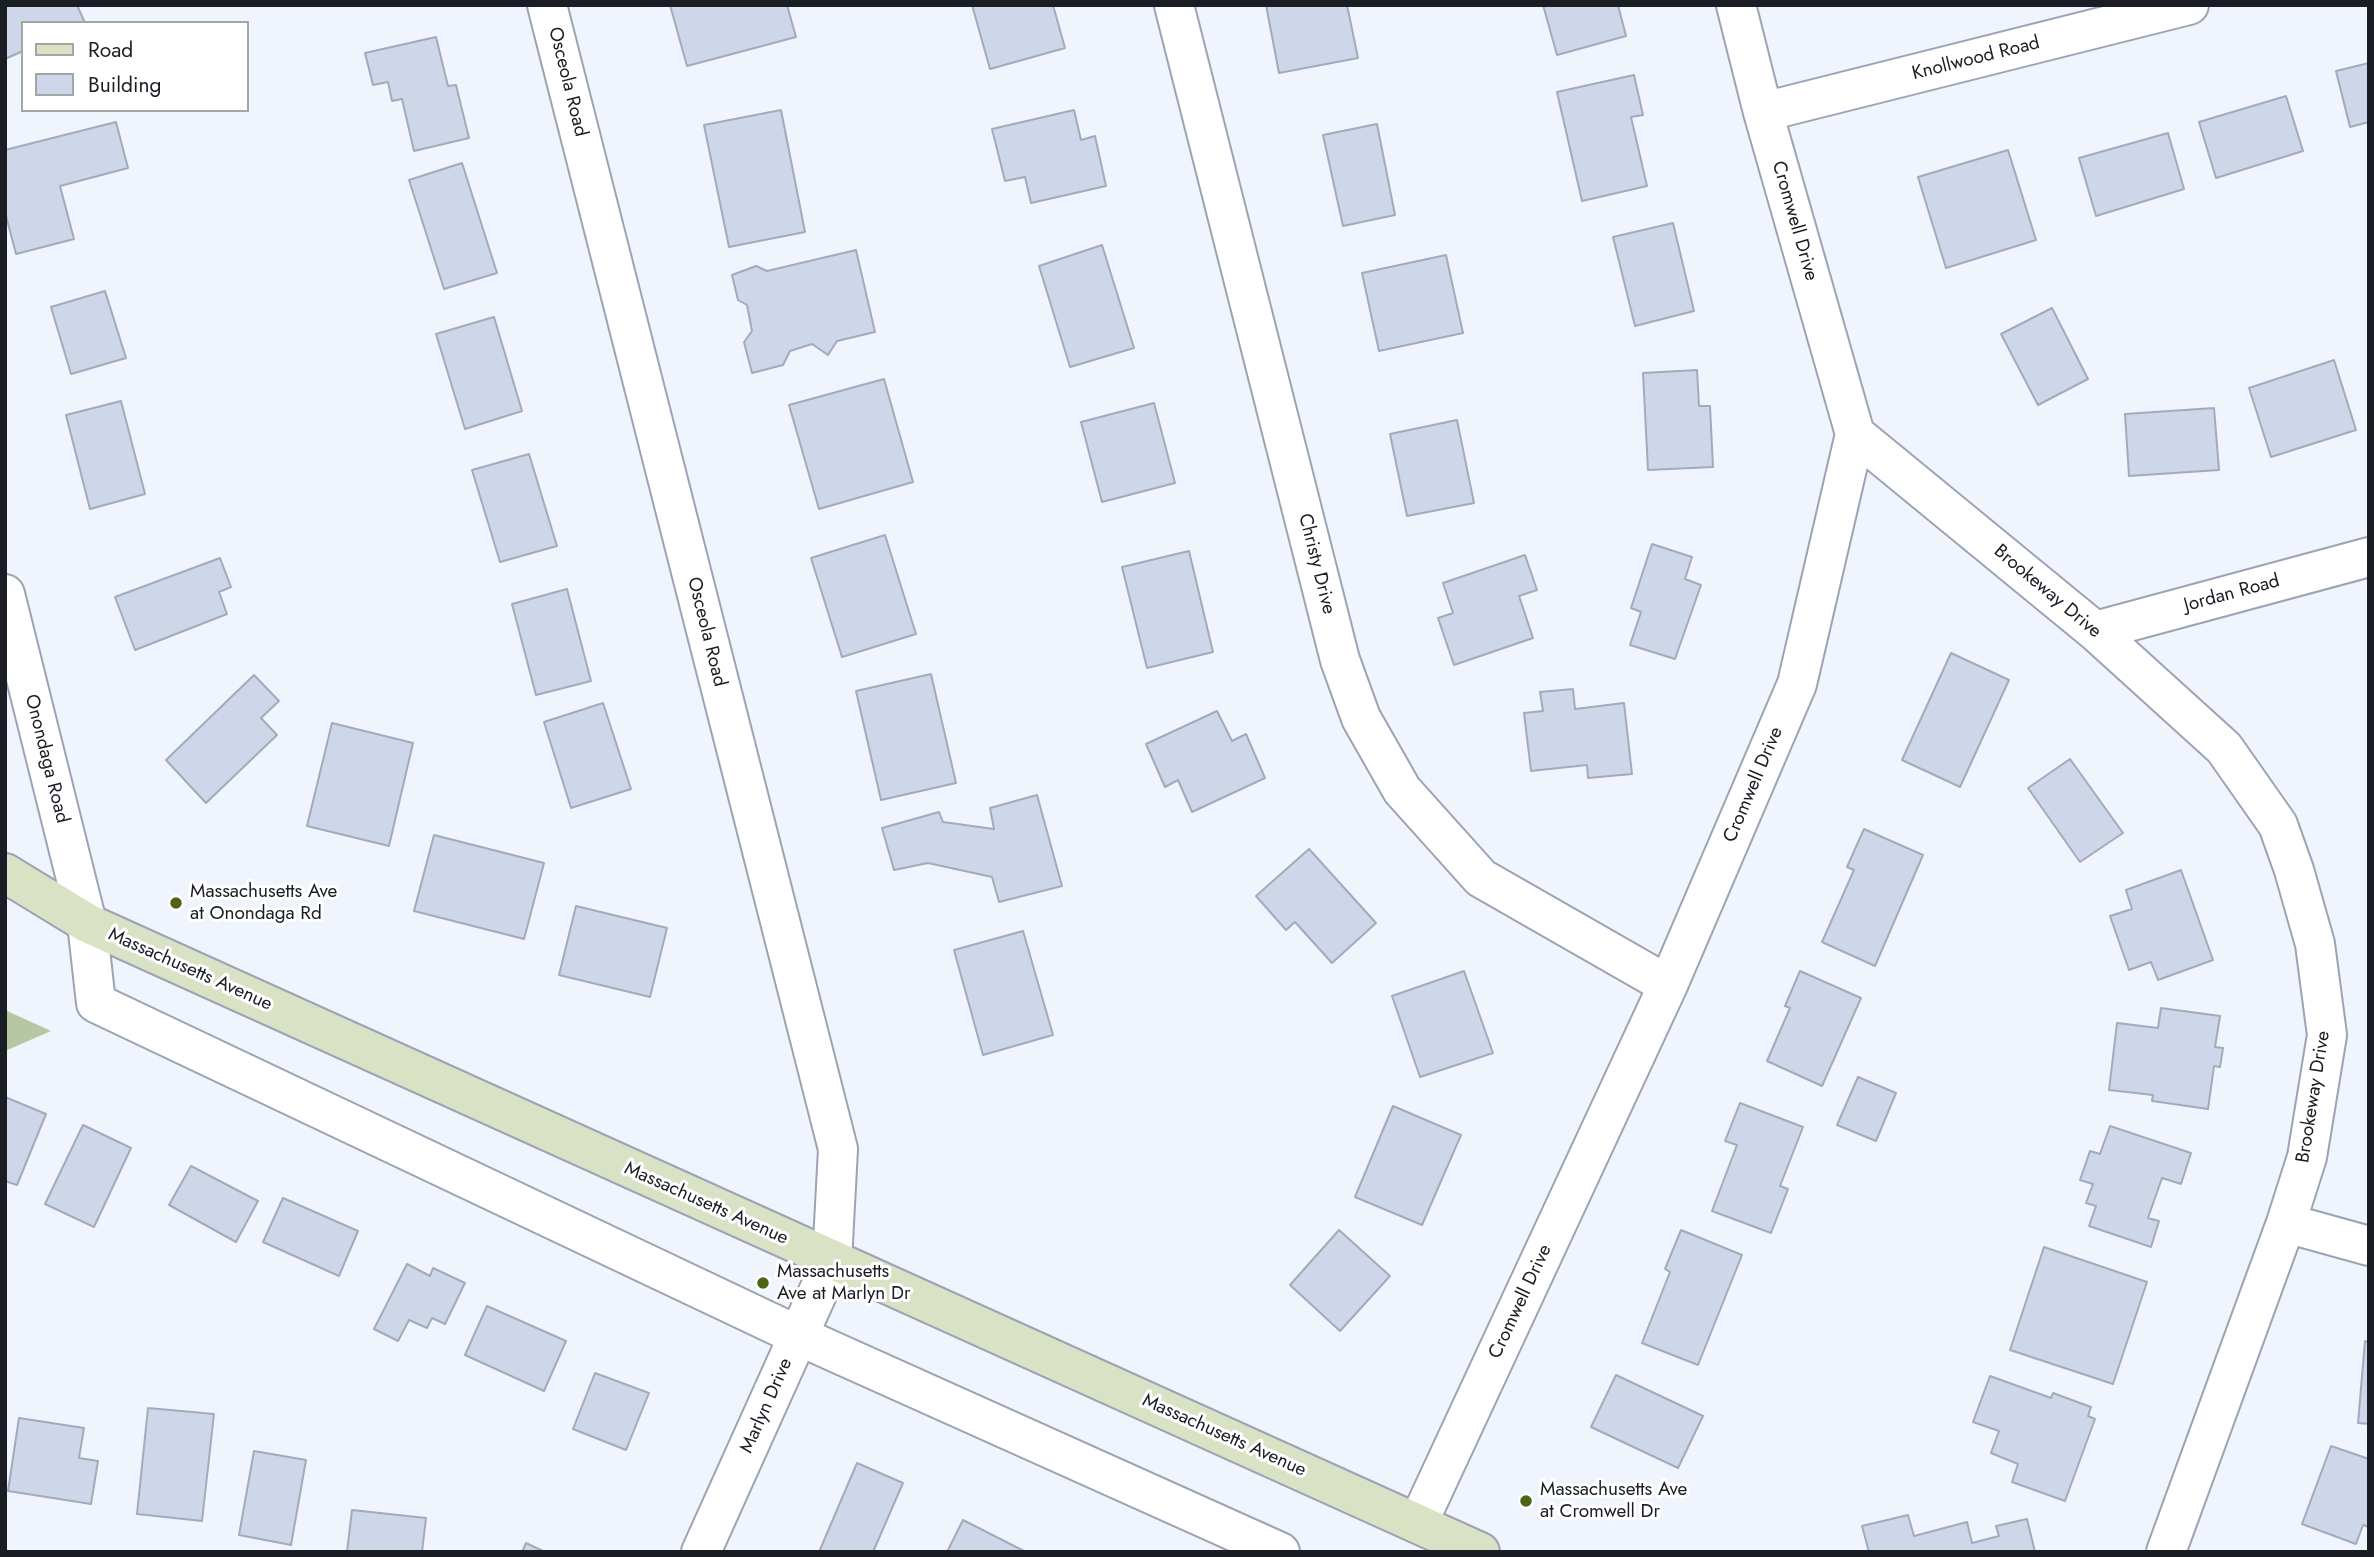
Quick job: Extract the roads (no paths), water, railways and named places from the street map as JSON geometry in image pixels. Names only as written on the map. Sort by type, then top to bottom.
[{"type":"main road","name":"Massachusetts Avenue","points":[[5,873],[87,923],[1480,1552]]},
{"type":"street","name":"Osceola Road","points":[[547,5],[838,1149],[832,1261]]},
{"type":"street","name":"Christy Drive","points":[[1174,5],[1340,660],[1361,719],[1402,790],[1481,878],[1668,985]]},
{"type":"street","name":"Cromwell Drive","points":[[1418,1523],[1668,985],[1797,684],[1855,434],[1763,113],[1736,5]]},
{"type":"street","name":"Knollwood Road","points":[[1763,113],[2189,5]]},
{"type":"street","name":"Brookeway Drive","points":[[1855,434],[2095,631],[2224,748],[2278,825],[2315,944],[2327,1035],[2307,1157],[2286,1223],[2166,1552]]},
{"type":"street","name":"Jordan Road","points":[[2095,631],[2369,557]]},
{"type":"street","name":"Onondaga Road","points":[[5,594],[87,923]]},
{"type":"street","name":"Massachusetts Avenue","points":[[87,923],[96,1003],[799,1336],[1280,1552]]},
{"type":"street","points":[[2286,1223],[2369,1245]]},
{"type":"street","name":"Marlyn Drive","points":[[701,1552],[832,1261]]},
{"type":"place","name":"Massachusetts Ave at Onondaga Rd","points":[[176,903]]},
{"type":"place","name":"Massachusetts Ave at Marlyn Dr","points":[[763,1283]]},
{"type":"place","name":"Massachusetts Ave at Cromwell Dr","points":[[1526,1501]]}]
